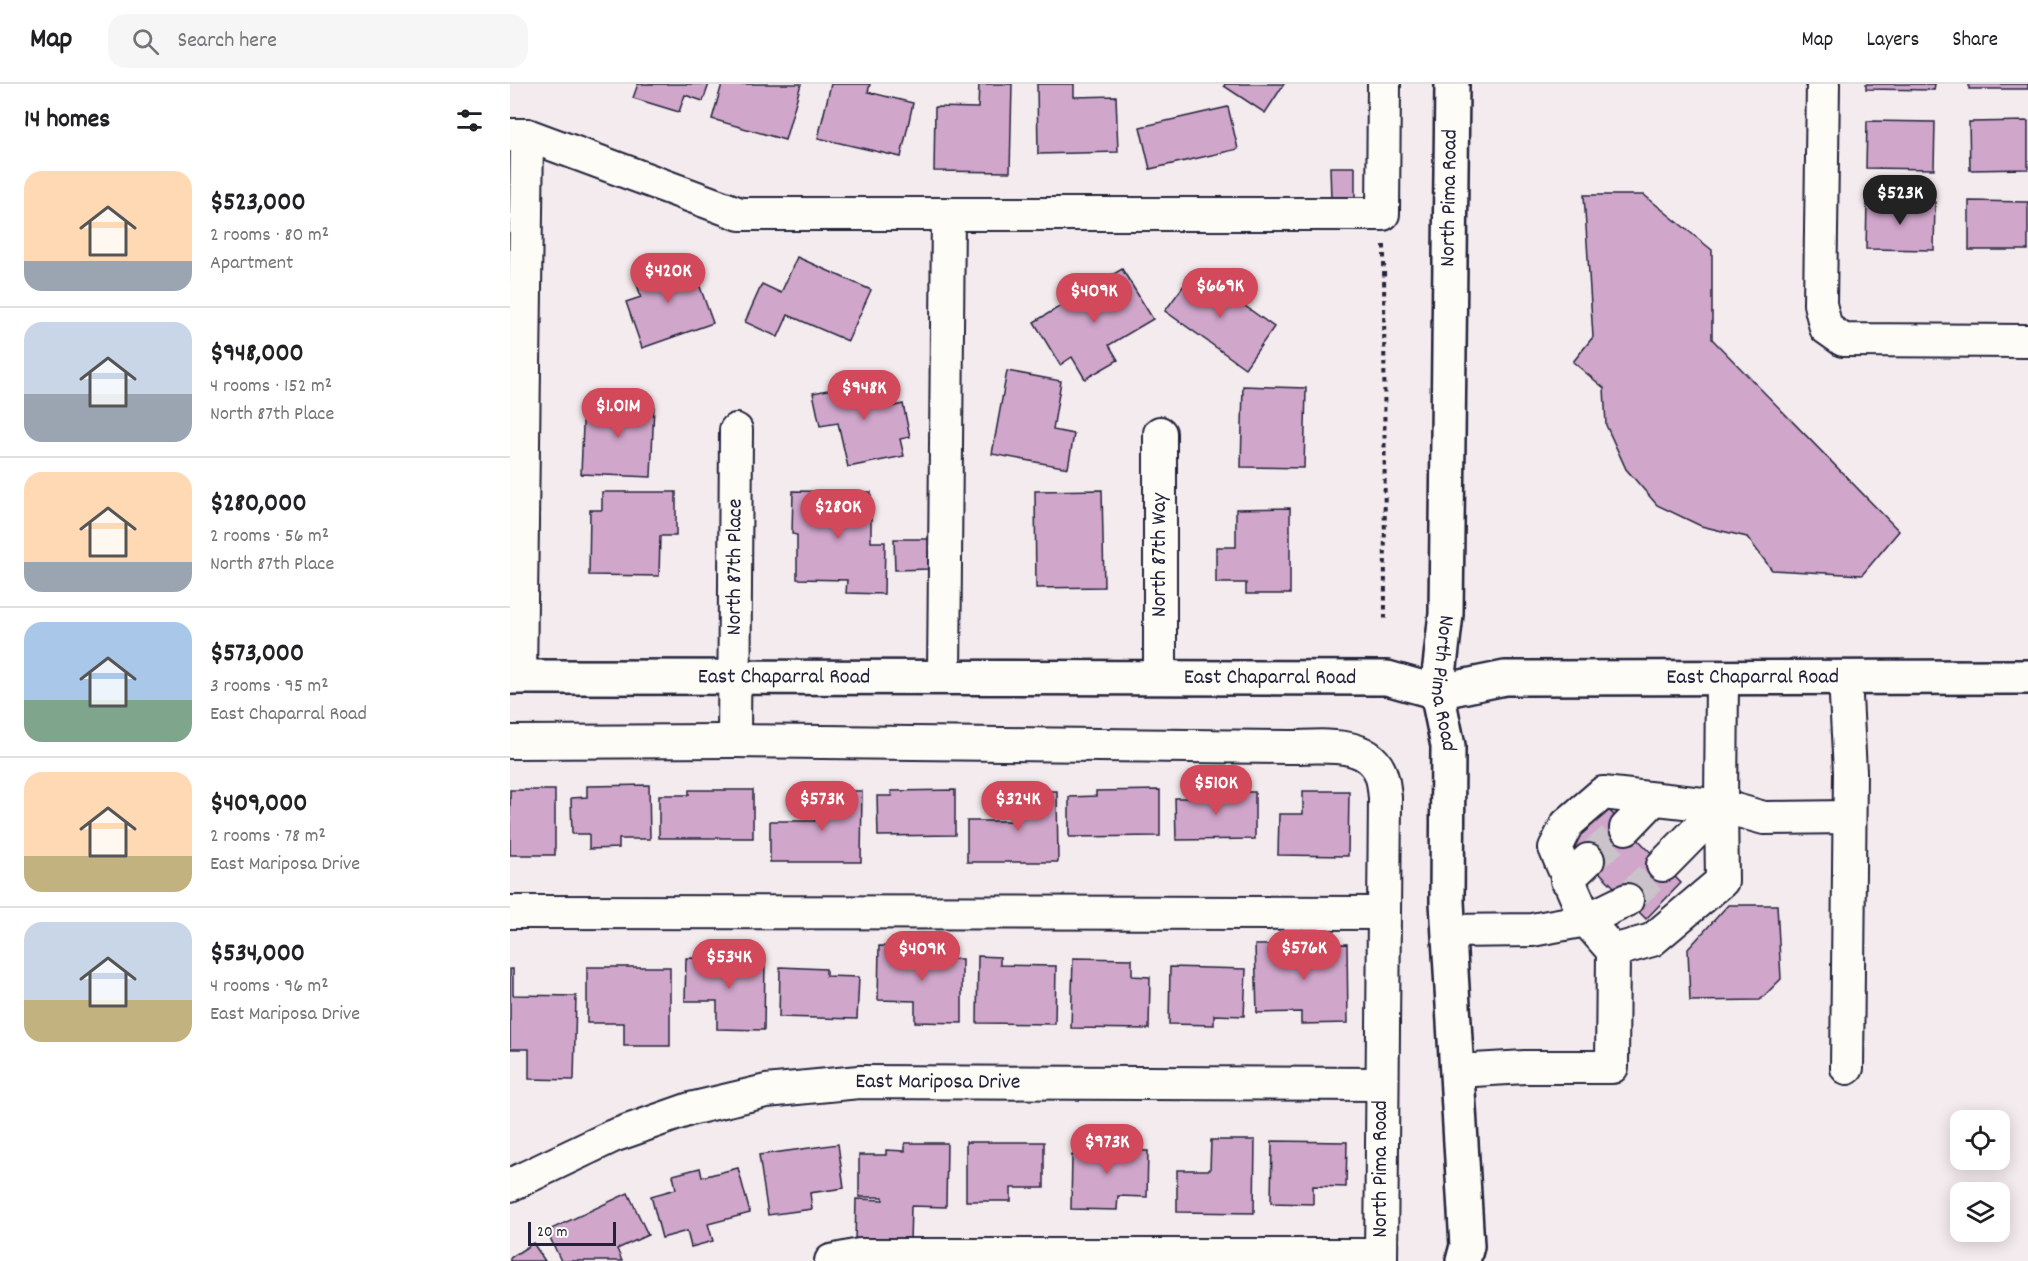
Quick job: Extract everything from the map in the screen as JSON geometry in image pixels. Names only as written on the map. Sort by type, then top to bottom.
[{"type":"main road","name":"North Pima Road","points":[[1452,84],[1446,614],[1437,692],[1448,746],[1447,902],[1467,1256]]},
{"type":"main road","name":"East Chaparral Road","points":[[515,677],[1387,678],[1437,692],[1505,678],[2028,677]]},
{"type":"street","points":[[515,677],[518,135],[740,214],[1383,214],[1384,84]]},
{"type":"street","points":[[1823,84],[1821,304],[1826,328],[1843,340],[2028,341]]},
{"type":"street","points":[[944,677],[948,214]]},
{"type":"street","name":"North 87th Place","points":[[734,741],[736,430]]},
{"type":"street","name":"North 87th Way","points":[[1160,433],[1160,678]]},
{"type":"street","points":[[1845,678],[1850,772],[1847,1068]]},
{"type":"street","points":[[1613,951],[1652,940],[1722,881],[1722,679]]},
{"type":"street","points":[[510,742],[734,741]]},
{"type":"street","name":"North Pima Road","points":[[734,741],[1344,748],[1360,751],[1374,762],[1382,776],[1385,797],[1381,1258]]},
{"type":"street","points":[[1457,1071],[1525,1067],[1612,1067],[1613,951],[1586,920],[1577,870],[1555,848],[1567,824],[1603,793],[1721,806],[1764,818],[1849,818]]},
{"type":"street","points":[[1626,828],[1654,799]]},
{"type":"street","points":[[1663,865],[1721,806]]},
{"type":"street","points":[[1449,932],[1532,930],[1586,920],[1627,900]]},
{"type":"street","points":[[510,912],[1384,913]]},
{"type":"street","name":"East Mariposa Drive","points":[[510,1185],[613,1136],[690,1109],[766,1091],[860,1082],[1381,1084]]},
{"type":"street","points":[[831,1261],[860,1255],[1381,1258]]},
{"type":"path","points":[[1383,214],[1385,622]]},
{"type":"building","points":[[638,84],[709,84],[703,101],[685,95],[679,112],[633,98]]},
{"type":"building","points":[[722,84],[801,84],[785,140],[712,119]]},
{"type":"building","points":[[831,84],[870,84],[868,92],[913,103],[901,157],[818,138]]},
{"type":"building","points":[[979,84],[1012,84],[1010,172],[934,171],[935,107],[978,108]]},
{"type":"building","points":[[1037,84],[1074,84],[1074,97],[1116,96],[1118,152],[1038,154]]},
{"type":"building","points":[[1225,84],[1284,84],[1265,113],[1224,86]]},
{"type":"building","points":[[1866,84],[1935,84],[1934,90],[1866,89]]},
{"type":"building","points":[[1969,84],[2028,84],[2028,89],[1969,89]]},
{"type":"building","points":[[1228,107],[1238,149],[1150,169],[1140,127]]},
{"type":"building","points":[[1867,121],[1935,122],[1934,169],[1866,168]]},
{"type":"building","points":[[2028,121],[2028,169],[1970,170],[1969,122]]},
{"type":"building","points":[[1330,167],[1355,167],[1355,199],[1331,199]]},
{"type":"building","points":[[1584,195],[1644,195],[1712,250],[1712,339],[1899,531],[1862,575],[1772,570],[1747,537],[1701,526],[1657,505],[1626,469],[1606,425],[1604,388],[1573,362],[1593,337]]},
{"type":"building","points":[[1867,201],[1935,202],[1934,250],[1866,249]]},
{"type":"building","points":[[1969,201],[2028,202],[2028,250],[1969,250]]},
{"type":"building","points":[[797,257],[871,290],[848,341],[788,315],[778,337],[745,322],[762,284],[781,293]]},
{"type":"building","points":[[690,259],[713,323],[642,348],[626,302],[641,297],[635,278]]},
{"type":"building","points":[[1122,269],[1153,319],[1109,345],[1118,360],[1085,379],[1072,357],[1060,365],[1034,322]]},
{"type":"building","points":[[1195,270],[1274,327],[1245,368],[1165,311]]},
{"type":"building","points":[[1007,371],[1061,381],[1053,430],[1074,434],[1068,468],[992,454]]},
{"type":"building","points":[[885,378],[890,407],[903,404],[910,437],[900,439],[904,456],[848,467],[838,423],[820,426],[813,393]]},
{"type":"building","points":[[1243,386],[1306,388],[1304,468],[1241,467]]},
{"type":"building","points":[[584,401],[654,404],[651,477],[581,474]]},
{"type":"building","points":[[1102,490],[1104,587],[1036,588],[1035,491]]},
{"type":"building","points":[[793,491],[871,492],[871,542],[885,542],[884,594],[846,593],[847,580],[797,579],[797,535],[792,534]]},
{"type":"building","points":[[602,492],[676,492],[676,536],[660,536],[659,576],[589,575],[590,510],[602,510]]},
{"type":"building","points":[[1290,508],[1290,594],[1246,594],[1246,583],[1216,583],[1216,547],[1236,547],[1236,509]]},
{"type":"building","points":[[894,539],[930,539],[930,569],[895,570]]},
{"type":"building","points":[[649,785],[650,839],[619,839],[619,848],[589,849],[589,834],[572,834],[571,798],[587,797],[587,786]]},
{"type":"building","points":[[510,790],[555,790],[555,855],[510,855]]},
{"type":"building","points":[[689,790],[753,790],[753,838],[659,838],[659,795],[689,795]]},
{"type":"building","points":[[955,790],[955,835],[878,836],[877,796],[892,796],[891,791]]},
{"type":"building","points":[[1160,790],[1160,836],[1069,837],[1069,797],[1096,796],[1096,791]]},
{"type":"building","points":[[815,791],[862,791],[861,862],[770,862],[770,821],[815,821]]},
{"type":"building","points":[[1013,791],[1057,791],[1058,862],[967,862],[967,821],[1014,821]]},
{"type":"building","points":[[1303,791],[1349,791],[1348,856],[1278,855],[1279,814],[1303,814]]},
{"type":"building","points":[[1190,792],[1255,792],[1255,839],[1176,840],[1175,798],[1190,798]]},
{"type":"building","points":[[1603,804],[1681,883],[1646,919],[1567,840]]},
{"type":"building","points":[[1728,905],[1777,905],[1781,979],[1760,1000],[1690,1001],[1688,949]]},
{"type":"building","points":[[1347,944],[1348,1023],[1301,1024],[1301,1012],[1257,1013],[1255,945]]},
{"type":"building","points":[[879,946],[937,947],[937,959],[962,959],[962,1023],[915,1022],[915,1001],[878,1000]]},
{"type":"building","points":[[978,956],[1000,957],[1000,965],[1056,966],[1055,1024],[977,1023]]},
{"type":"building","points":[[686,958],[765,959],[764,1030],[717,1029],[717,1001],[685,1001]]},
{"type":"building","points":[[1073,958],[1132,959],[1132,976],[1150,977],[1149,1029],[1071,1028]]},
{"type":"building","points":[[587,967],[670,967],[670,1046],[624,1046],[624,1023],[587,1023]]},
{"type":"building","points":[[780,967],[826,969],[826,976],[859,977],[857,1019],[779,1017]]},
{"type":"building","points":[[1170,967],[1246,969],[1244,1016],[1214,1015],[1214,1025],[1169,1024]]},
{"type":"building","points":[[510,969],[513,969],[513,995],[576,996],[574,1080],[529,1079],[529,1049],[510,1049]]},
{"type":"building","points":[[1080,1138],[1111,1139],[1111,1150],[1148,1151],[1147,1197],[1118,1196],[1117,1210],[1071,1209],[1072,1155],[1080,1155]]},
{"type":"building","points":[[1211,1140],[1255,1140],[1254,1213],[1177,1212],[1177,1170],[1210,1170]]},
{"type":"building","points":[[1272,1141],[1347,1142],[1346,1187],[1313,1186],[1313,1204],[1271,1203]]},
{"type":"building","points":[[966,1142],[1044,1142],[1044,1188],[1011,1188],[1011,1201],[966,1201]]},
{"type":"building","points":[[905,1143],[947,1143],[946,1207],[911,1206],[910,1242],[855,1242],[856,1199],[883,1200],[883,1197],[859,1197],[859,1155],[886,1155],[886,1150],[905,1151]]},
{"type":"building","points":[[838,1144],[844,1188],[810,1193],[812,1209],[768,1215],[759,1155]]},
{"type":"building","points":[[700,1168],[702,1177],[738,1168],[750,1213],[708,1224],[713,1241],[691,1247],[687,1231],[662,1238],[651,1196],[676,1189],[673,1175]]},
{"type":"building","points":[[628,1193],[648,1235],[617,1249],[622,1261],[561,1261],[547,1231]]},
{"type":"building","points":[[533,1243],[545,1261],[510,1261],[510,1258]]},
{"type":"tunnel","points":[[1588,860],[1626,828]]},
{"type":"tunnel","points":[[1627,900],[1663,865]]}]
